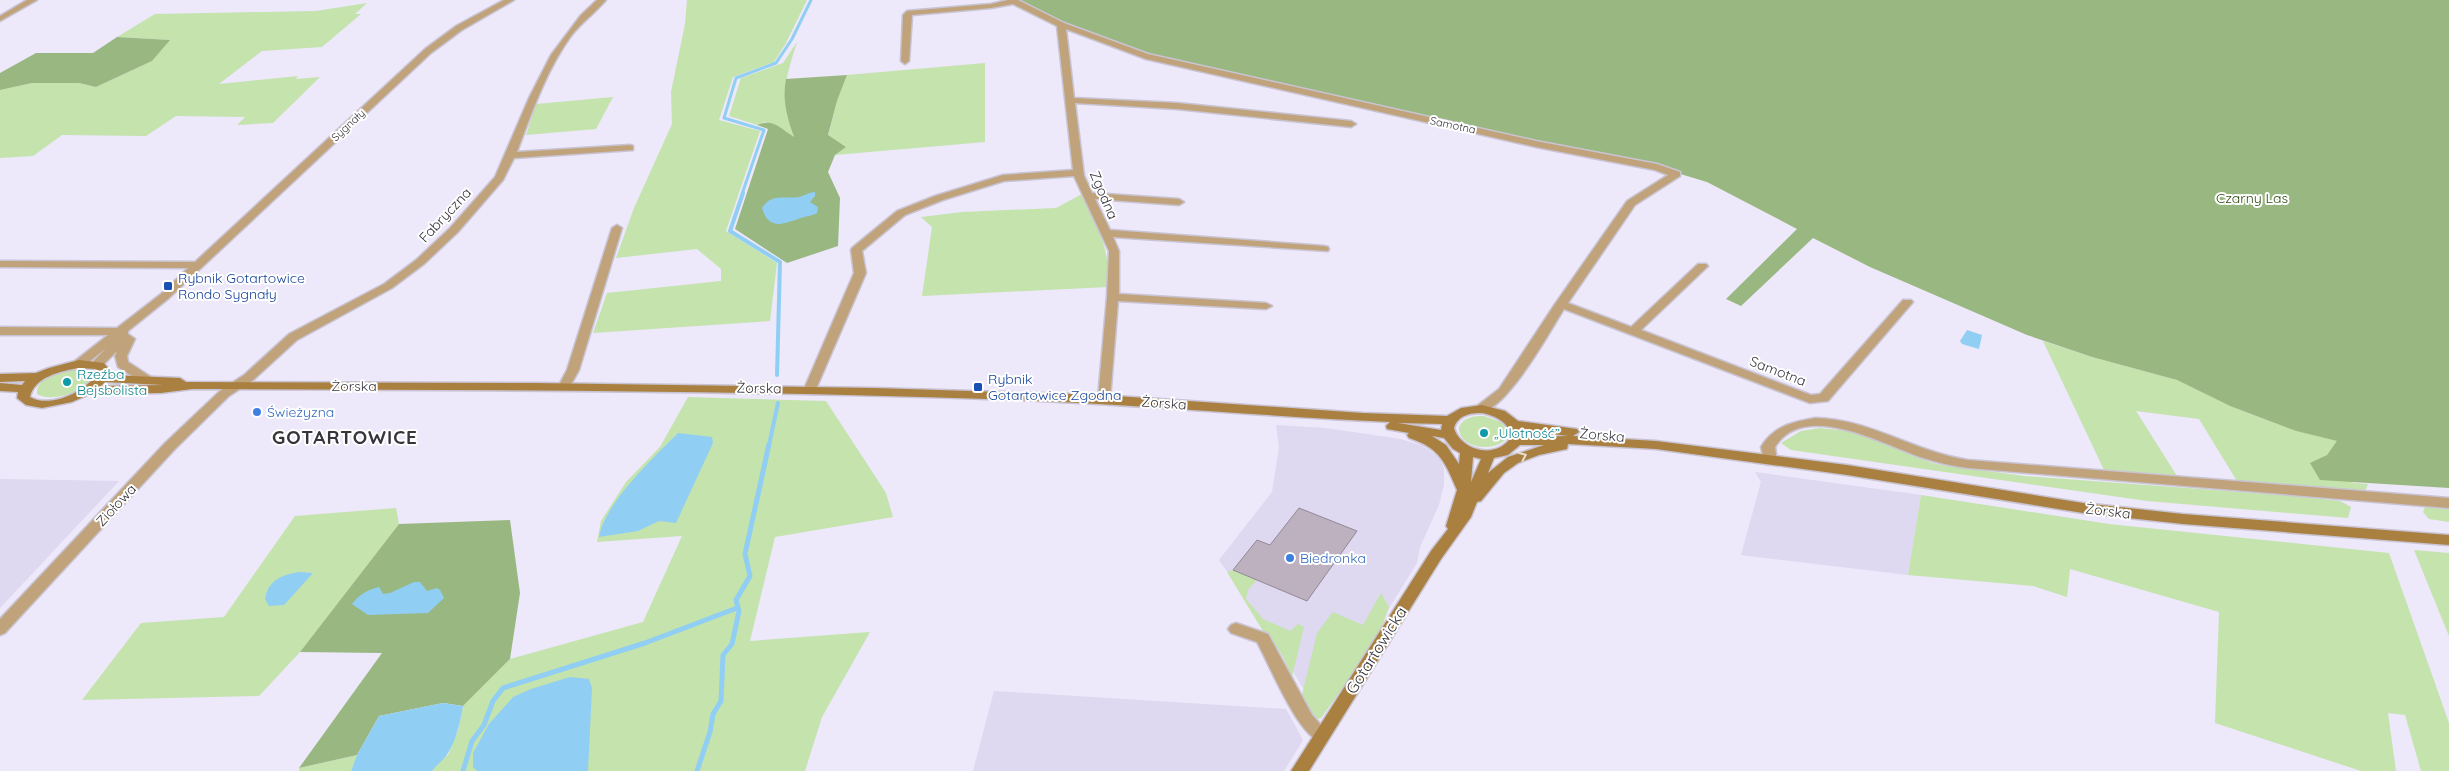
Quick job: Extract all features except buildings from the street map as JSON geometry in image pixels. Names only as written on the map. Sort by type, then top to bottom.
[{"type":"main road","points":[[78,364],[97,364],[103,368],[102,378],[89,390],[65,400],[40,404],[24,400],[25,389],[40,377],[59,368],[78,364]]},
{"type":"main road","points":[[0,378],[40,377]]},
{"type":"main road","name":"Żorska","points":[[102,378],[171,380],[192,385]]},
{"type":"main road","name":"Żorska","points":[[89,390],[161,389],[192,385],[810,389],[1104,399],[1325,415],[1449,420]]},
{"type":"main road","points":[[0,387],[25,389]]},
{"type":"main road","points":[[1482,410],[1504,416],[1514,425],[1518,433],[1517,441],[1507,450],[1489,454],[1466,450],[1455,444],[1448,435],[1449,420],[1460,412],[1482,410]]},
{"type":"main road","name":"Żorska","points":[[1325,415],[1448,435]]},
{"type":"main road","points":[[1376,424],[1424,438],[1440,446],[1452,459],[1468,496],[1499,470],[1519,457],[1541,449],[1607,441]]},
{"type":"main road","name":"Żorska","points":[[1514,425],[1622,436],[1689,449]]},
{"type":"main road","name":"Żorska","points":[[1517,441],[1607,441],[1689,449],[1847,470],[2083,508],[2449,540]]},
{"type":"main road","name":"Gotartowicka","points":[[1300,771],[1452,530],[1466,514],[1468,496],[1466,450]]},
{"type":"main road","name":"Gotartowicka","points":[[1468,496],[1489,454]]},
{"type":"street","points":[[0,19],[33,0]]},
{"type":"street","name":"Sygnały","points":[[97,364],[126,332],[428,51],[466,24],[510,0]]},
{"type":"street","name":"Fabryczna","points":[[236,386],[293,337],[388,286],[420,262],[454,230],[499,178],[511,155],[550,60],[569,32],[602,0]]},
{"type":"street","points":[[905,62],[906,15],[910,13],[991,6],[1014,1],[1061,25]]},
{"type":"street","name":"Zgodna","points":[[1061,25],[1079,173],[1114,251],[1113,297],[1104,399]]},
{"type":"street","name":"Samotna","points":[[1061,25],[1146,56],[1536,144],[1657,167],[1676,174],[1631,203],[1561,304],[1504,392],[1482,410]]},
{"type":"street","points":[[1070,100],[1177,106],[1351,124]]},
{"type":"street","points":[[511,155],[630,148]]},
{"type":"street","points":[[810,389],[860,274],[856,250],[893,219],[901,213],[939,198],[1003,178],[1079,173]]},
{"type":"street","points":[[1089,196],[1178,202]]},
{"type":"street","points":[[564,387],[573,370],[617,228]]},
{"type":"street","points":[[1105,233],[1324,249]]},
{"type":"street","points":[[0,264],[198,265]]},
{"type":"street","points":[[1633,331],[1702,266]]},
{"type":"street","points":[[1113,297],[1266,306]]},
{"type":"street","name":"Samotna","points":[[1561,304],[1810,399],[1824,398],[1907,302]]},
{"type":"street","points":[[0,330],[126,332],[128,343],[121,356],[122,364],[147,380]]},
{"type":"street","name":"Sygnały","points":[[78,364],[126,332]]},
{"type":"street","name":"Ziołowa","points":[[0,629],[170,446],[212,405],[236,386]]},
{"type":"street","points":[[1504,392],[1502,406],[1504,416]]},
{"type":"street","points":[[1770,460],[1768,447],[1780,432],[1795,425],[1826,421],[1863,428],[1936,458],[1968,464],[2449,503]]},
{"type":"street","points":[[1236,629],[1263,638],[1306,720],[1322,735]]},
{"type":"shaded area","points":[[1276,425],[1326,428],[1400,439],[1421,445],[1440,458],[1444,469],[1444,485],[1439,505],[1420,547],[1417,563],[1321,718],[1272,637],[1219,560],[1272,492],[1279,447]]},
{"type":"shaded area","points":[[1755,472],[1921,495],[1908,575],[1741,555],[1761,482]]},
{"type":"shaded area","points":[[0,479],[119,481],[0,608]]},
{"type":"shaded area","points":[[994,691],[1286,709],[1303,740],[1284,771],[973,771]]},
{"type":"green space","points":[[687,0],[807,0],[786,43],[774,62],[733,77],[719,120],[760,131],[726,231],[777,263],[770,321],[593,333],[607,293],[721,281],[721,269],[697,249],[616,258],[634,208],[672,124],[671,92],[685,24]]},
{"type":"green space","name":"Czarny Las","points":[[1016,0],[2449,0],[2449,488],[2320,480],[2310,463],[2327,455],[2337,441],[2296,431],[2230,406],[2177,380],[2092,357],[2027,335],[1870,267],[1813,238],[1741,306],[1726,299],[1797,229],[1707,182],[1657,167],[1536,144],[1142,53],[1062,23]]},
{"type":"green space","points":[[367,3],[355,14],[361,14],[322,47],[262,51],[219,84],[298,76],[296,79],[320,77],[273,123],[237,125],[245,117],[176,116],[146,136],[62,135],[33,156],[0,158],[0,90],[32,83],[79,83],[96,87],[152,61],[169,40],[117,37],[155,14],[316,11]]},
{"type":"green space","points":[[117,37],[170,40],[152,61],[96,87],[79,83],[32,83],[0,90],[0,73],[36,53],[93,53]]},
{"type":"green space","points":[[797,42],[785,90],[787,111],[794,138],[765,122],[757,125],[729,116],[741,78],[783,63]]},
{"type":"green space","points":[[985,63],[985,142],[835,155],[846,147],[828,136],[837,101],[847,75]]},
{"type":"green space","points":[[847,75],[837,101],[828,135],[846,147],[835,155],[828,172],[840,198],[838,246],[787,263],[735,229],[768,129],[757,125],[763,123],[772,124],[794,137],[786,108],[786,79]]},
{"type":"green space","points":[[613,97],[596,129],[526,135],[536,104]]},
{"type":"green space","points":[[1082,194],[1102,239],[1107,262],[1108,287],[922,296],[932,227],[921,217],[962,212],[1056,208]]},
{"type":"green space","points":[[2043,341],[2092,357],[2177,380],[2230,406],[2296,431],[2338,441],[2327,455],[2311,463],[2354,483],[2368,484],[2365,491],[2237,481],[2199,419],[2136,411],[2177,476],[2104,470]]},
{"type":"green space","points":[[84,369],[92,374],[84,386],[77,391],[51,397],[37,394],[38,388],[45,379],[58,373]]},
{"type":"green space","points":[[688,397],[826,401],[886,493],[893,517],[775,537],[750,641],[870,632],[822,717],[805,771],[432,771],[439,761],[448,755],[458,731],[463,706],[510,659],[643,622],[682,536],[597,542],[601,521],[626,482],[660,447]]},
{"type":"green space","points":[[1484,416],[1501,422],[1507,430],[1507,438],[1501,443],[1494,446],[1478,446],[1464,440],[1460,434],[1459,427],[1466,419]]},
{"type":"green space","points":[[1820,428],[1857,432],[1929,462],[1942,465],[2025,476],[2295,496],[2340,501],[2351,507],[2348,518],[2147,501],[1791,450],[1781,443],[1801,431]]},
{"type":"green space","points":[[1921,495],[2109,524],[2389,553],[2449,723],[2449,771],[2421,771],[2405,715],[2388,713],[2396,771],[2361,771],[2215,723],[2219,612],[2070,569],[2067,597],[2033,586],[1908,575]]},
{"type":"green space","points":[[2425,507],[2449,509],[2449,522],[2429,519],[2423,512]]},
{"type":"green space","points":[[396,508],[399,524],[300,652],[259,696],[82,700],[141,623],[224,617],[295,516]]},
{"type":"green space","points":[[510,520],[520,593],[510,659],[463,706],[443,703],[379,716],[357,755],[299,768],[382,653],[300,652],[399,524]]},
{"type":"green space","points":[[2414,550],[2449,553],[2449,636]]},
{"type":"green space","points":[[1233,570],[1257,580],[1248,590],[1246,599],[1263,619],[1290,631],[1298,624],[1304,627],[1291,681],[1281,654],[1269,641],[1227,572]]},
{"type":"green space","points":[[1381,593],[1389,607],[1377,640],[1321,718],[1314,720],[1301,699],[1317,633],[1333,612],[1363,625]]},
{"type":"green space","points":[[357,755],[351,771],[299,771],[299,768]]},
{"type":"water","points":[[815,192],[815,196],[810,202],[818,207],[817,213],[778,224],[773,223],[765,216],[762,208],[769,200],[799,197]]},
{"type":"water","points":[[1967,330],[1982,335],[1979,349],[1962,344],[1960,341]]},
{"type":"water","points":[[678,433],[712,437],[713,443],[676,523],[659,521],[638,531],[599,537],[610,510],[620,496]]},
{"type":"water","points":[[299,572],[313,573],[284,605],[269,606],[265,599],[269,587],[282,577]]},
{"type":"water","points":[[414,582],[420,582],[427,591],[437,588],[444,598],[428,613],[368,615],[352,604],[361,595],[379,587],[383,594],[390,593]]},
{"type":"water","points":[[570,677],[589,679],[592,688],[588,771],[477,771],[473,767],[473,753],[489,724],[513,697],[531,689]]},
{"type":"water","points":[[443,703],[463,706],[454,742],[445,757],[432,771],[351,771],[357,755],[379,716]]},
{"type":"waterway","points":[[742,194],[764,130],[724,118],[736,78],[776,63],[792,39],[811,0]]},
{"type":"waterway","points":[[743,193],[730,231],[780,262],[777,375]]},
{"type":"waterway","points":[[769,445],[778,403]]},
{"type":"waterway","points":[[697,771],[710,732],[713,714],[721,701],[723,655],[732,644],[739,611],[736,600],[750,576],[745,554],[769,444]]},
{"type":"waterway","points":[[463,771],[472,741],[484,725],[493,701],[503,688],[645,643],[737,608]]},
{"type":"place","name":"Rybnik Gotartowice Rondo Sygnały","points":[[168,286]]},
{"type":"place","name":"Rzeźba Bejsbolista","points":[[67,382]]},
{"type":"place","name":"Rybnik Gotartowice Zgodna","points":[[978,387]]},
{"type":"place","name":"Świeżyzna","points":[[257,412]]},
{"type":"place","name":"„Ulotność”","points":[[1484,433]]},
{"type":"place","name":"Biedronka","points":[[1290,558]]},
{"type":"district","name":"GOTARTOWICE","points":[[345,437]]}]
